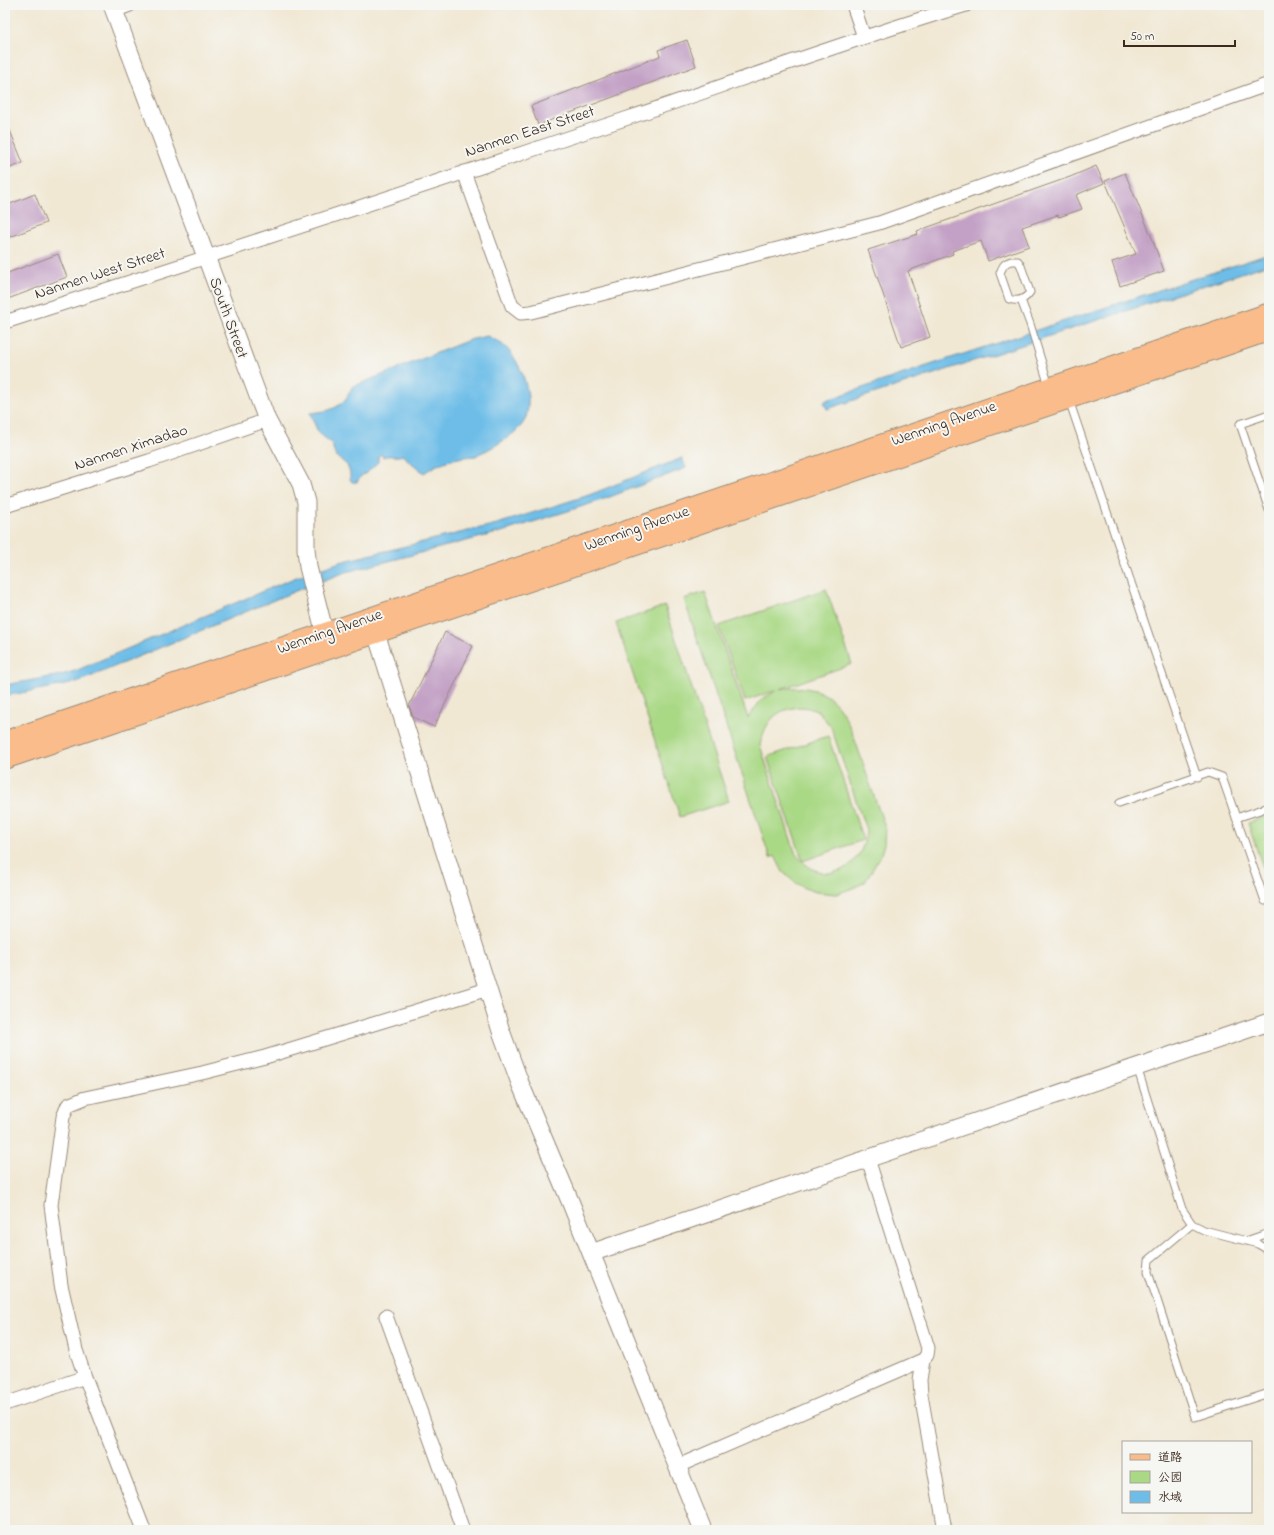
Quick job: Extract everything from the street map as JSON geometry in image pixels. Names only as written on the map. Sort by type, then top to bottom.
[{"type":"main road","name":"Wenming Avenue","points":[[5,742],[1269,314]]},
{"type":"main road","name":"Wenming Avenue","points":[[5,758],[1269,330]]},
{"type":"street","points":[[853,5],[864,37]]},
{"type":"street","name":"Nanmen East Street","points":[[206,257],[864,37],[966,5]]},
{"type":"street","name":"South Street","points":[[119,7],[206,257],[267,420],[300,484],[306,502],[306,549],[308,567],[325,634]]},
{"type":"street","points":[[464,172],[512,306],[521,312],[531,312],[879,223],[1269,84]]},
{"type":"street","name":"Nanmen West Street","points":[[5,322],[206,257]]},
{"type":"street","name":"Nanmen Ximadao","points":[[5,506],[148,461],[267,420]]},
{"type":"street","points":[[376,633],[488,989],[520,1082],[703,1530]]},
{"type":"street","points":[[144,1530],[85,1377],[76,1350],[61,1285],[51,1206],[63,1117],[68,1105],[85,1098],[202,1073],[265,1057],[488,989]]},
{"type":"street","points":[[591,1253],[1269,1022]]},
{"type":"street","points":[[678,1466],[923,1360],[927,1355],[928,1348],[868,1159]]},
{"type":"street","points":[[386,1316],[463,1530]]},
{"type":"street","points":[[923,1360],[920,1380],[920,1395],[945,1530]]},
{"type":"street","points":[[5,1404],[85,1377]]},
{"type":"lane","points":[[1018,261],[1021,266],[1030,292],[1021,300],[1014,301],[1009,299],[1000,273],[1003,266],[1007,262],[1018,261]]},
{"type":"lane","points":[[1021,300],[1050,388]]},
{"type":"lane","points":[[1068,398],[1197,777]]},
{"type":"lane","points":[[1269,414],[1240,424],[1269,510]]},
{"type":"lane","points":[[1119,803],[1208,772],[1222,778],[1265,901]]},
{"type":"lane","points":[[1236,818],[1269,806]]},
{"type":"lane","points":[[1137,1067],[1182,1210],[1192,1224],[1204,1230],[1261,1246],[1265,1248],[1269,1254]]},
{"type":"lane","points":[[1192,1224],[1150,1260],[1148,1272],[1195,1418],[1269,1393]]},
{"type":"lane","points":[[1246,1241],[1269,1233]]},
{"type":"green space","points":[[826,589],[852,664],[780,689],[799,688],[815,690],[827,696],[836,704],[844,715],[862,760],[885,827],[884,844],[880,857],[865,882],[836,894],[816,892],[804,888],[793,881],[783,872],[775,856],[770,858],[684,599],[705,592],[748,718],[761,700],[777,690],[745,701],[719,626]],"holes":[[[792,708],[809,708],[819,712],[831,727],[866,830],[863,845],[857,856],[849,865],[839,871],[827,873],[816,870],[805,864],[795,852],[760,745],[765,729],[778,714],[784,710]]]},
{"type":"green space","points":[[665,606],[729,801],[680,817],[616,623]]},
{"type":"green space","points":[[828,736],[863,840],[803,861],[767,757]]},
{"type":"green space","points":[[1269,815],[1269,886],[1248,823]]},
{"type":"water","points":[[1269,254],[1269,264],[827,409],[824,401],[936,363]]},
{"type":"water","points":[[487,336],[497,341],[510,352],[522,372],[526,384],[528,407],[526,417],[521,426],[506,439],[476,456],[449,460],[436,465],[424,473],[402,455],[383,457],[381,454],[378,457],[378,462],[367,473],[362,475],[357,482],[352,482],[347,465],[335,455],[332,444],[318,432],[310,413],[324,411],[341,404],[349,394],[352,387],[469,340]]},
{"type":"water","points":[[682,458],[686,468],[599,501],[505,531],[346,572],[298,590],[85,679],[70,684],[5,696],[5,685],[75,671],[294,578],[340,562],[497,524],[589,495]]},
{"type":"building","points":[[687,40],[696,66],[538,125],[531,106],[660,56],[658,50]]},
{"type":"building","points":[[5,118],[23,163],[5,170]]},
{"type":"building","points":[[1096,166],[1104,183],[1076,195],[1082,209],[1022,227],[1029,246],[988,261],[981,241],[952,251],[953,254],[908,271],[930,337],[901,347],[868,250],[918,234],[917,231],[1070,177]]},
{"type":"building","points":[[1125,173],[1164,271],[1120,286],[1112,262],[1136,254],[1105,181]]},
{"type":"building","points":[[35,194],[46,223],[5,239],[5,206]]},
{"type":"building","points":[[58,254],[67,277],[5,300],[5,274]]},
{"type":"building","points":[[445,632],[473,646],[434,727],[413,717],[409,706]]}]
